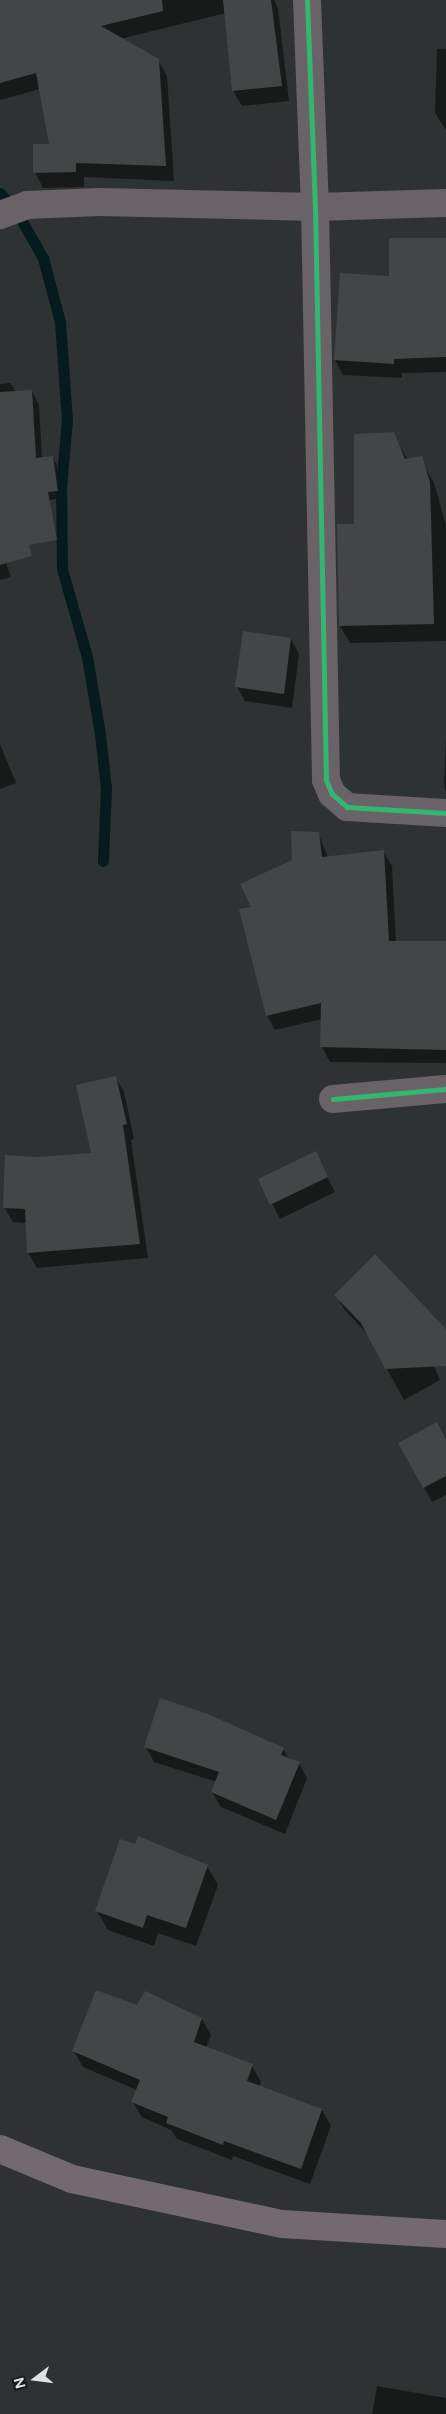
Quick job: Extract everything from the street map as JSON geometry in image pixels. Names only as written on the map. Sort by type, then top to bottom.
[{"type":"main road","points":[[0,2149],[72,2180],[282,2224],[446,2234]]},
{"type":"street","points":[[307,0],[315,207],[326,780],[332,794],[347,807],[446,813]]},
{"type":"street","points":[[11,211],[99,202],[315,207],[446,203]]},
{"type":"street","points":[[333,1100],[446,1089]]},
{"type":"building","points":[[0,0],[162,0],[163,11],[101,26],[159,59],[166,166],[76,163],[76,172],[33,173],[33,144],[49,144],[36,73],[0,83]]},
{"type":"building","points":[[223,0],[271,0],[282,86],[232,91]]},
{"type":"building","points":[[389,238],[446,238],[446,357],[394,359],[394,364],[334,360],[340,273],[389,276]]},
{"type":"building","points":[[32,390],[36,458],[53,456],[58,491],[48,492],[57,540],[29,545],[32,556],[0,565],[0,392]]},
{"type":"building","points":[[394,432],[405,459],[422,456],[430,482],[434,624],[339,626],[337,524],[354,524],[354,434]]},
{"type":"building","points":[[243,631],[291,638],[284,694],[235,687]]},
{"type":"building","points":[[291,831],[319,832],[322,857],[384,850],[389,941],[446,941],[446,1050],[320,1047],[321,1003],[266,1016],[239,909],[251,907],[240,884],[292,860]]},
{"type":"building","points":[[116,1076],[127,1124],[123,1125],[140,1244],[27,1253],[25,1209],[3,1208],[5,1155],[37,1157],[91,1153],[76,1085]]},
{"type":"building","points":[[316,1151],[328,1177],[270,1205],[258,1179]]},
{"type":"building","points":[[375,1254],[446,1329],[446,1366],[385,1369],[361,1323],[334,1295]]},
{"type":"building","points":[[437,1422],[446,1440],[446,1476],[423,1488],[398,1443]]},
{"type":"building","points":[[160,1698],[208,1714],[284,1748],[281,1755],[300,1762],[276,1820],[211,1792],[219,1772],[144,1747]]},
{"type":"building","points":[[138,1836],[208,1865],[186,1928],[147,1915],[143,1928],[95,1911],[120,1839],[135,1844]]},
{"type":"building","points":[[96,1990],[137,2005],[145,1991],[202,2018],[194,2042],[253,2064],[247,2081],[322,2109],[301,2169],[224,2141],[223,2145],[166,2123],[168,2117],[131,2102],[140,2080],[72,2051]]},
{"type":"waterway","points":[[0,193],[18,214],[43,258],[60,322],[67,419],[61,488],[62,569],[87,657],[100,734],[106,788],[103,861]]},
{"type":"cycle path","points":[[307,0],[315,207],[326,780],[332,794],[347,807],[446,813]]},
{"type":"cycle path","points":[[333,1099],[446,1089]]}]
